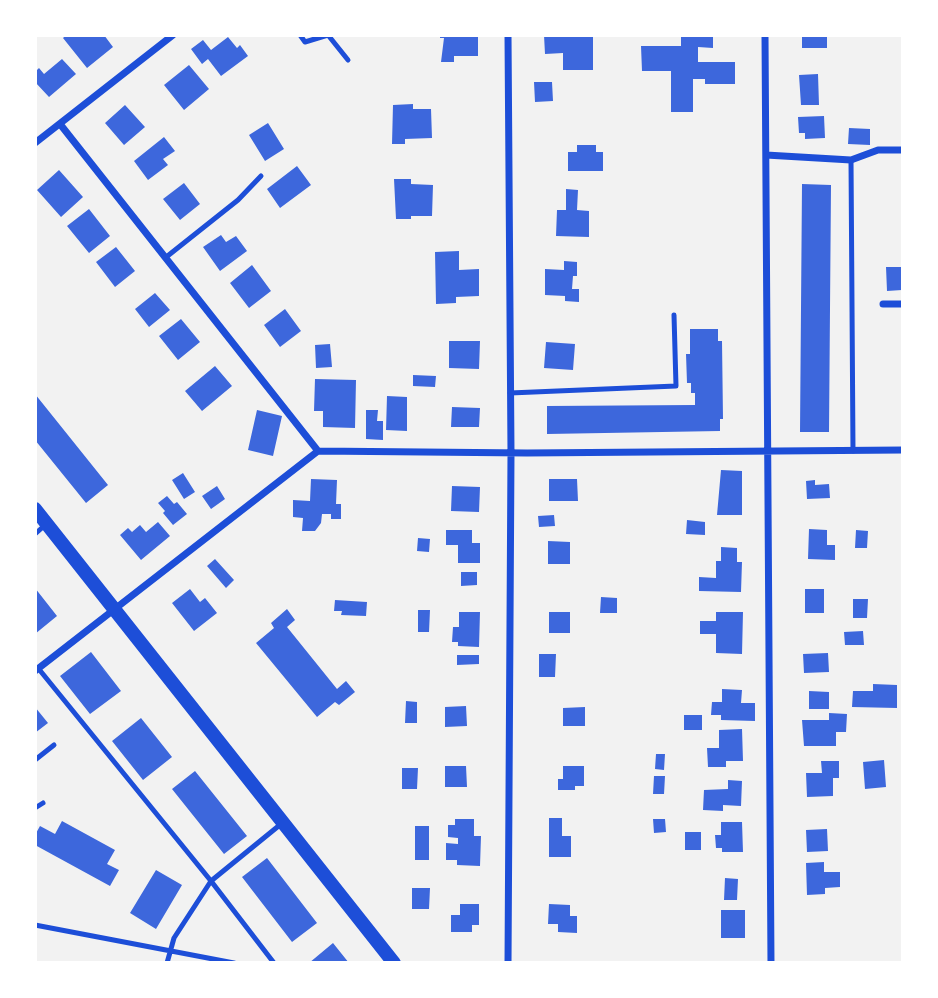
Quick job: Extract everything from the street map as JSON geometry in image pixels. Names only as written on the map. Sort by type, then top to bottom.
[{"type":"main road","points":[[35,509],[394,963]]},
{"type":"street","points":[[35,143],[173,35]]},
{"type":"street","points":[[508,35],[511,453],[508,963]]},
{"type":"street","points":[[765,35],[771,963]]},
{"type":"street","points":[[60,124],[317,451]]},
{"type":"street","points":[[766,155],[851,160],[878,150],[903,150]]},
{"type":"street","points":[[883,304],[903,304]]},
{"type":"street","points":[[37,670],[317,451],[768,453],[903,450]]},
{"type":"lane","points":[[300,35],[305,42],[328,35],[348,60]]},
{"type":"lane","points":[[851,160],[853,451]]},
{"type":"lane","points":[[165,258],[238,200],[261,176]]},
{"type":"lane","points":[[510,393],[676,386],[674,314]]},
{"type":"lane","points":[[35,534],[47,524]]},
{"type":"lane","points":[[37,670],[211,881],[274,963]]},
{"type":"lane","points":[[35,760],[54,745]]},
{"type":"lane","points":[[35,808],[43,803]]},
{"type":"lane","points":[[167,963],[174,938],[211,881],[284,822]]},
{"type":"lane","points":[[35,925],[234,963]]},
{"type":"building","points":[[66,35],[104,35],[113,47],[87,68],[63,38]]},
{"type":"building","points":[[440,35],[478,35],[478,56],[454,56],[454,62],[441,62],[444,38],[440,38]]},
{"type":"building","points":[[544,35],[593,35],[593,70],[563,70],[563,53],[545,54]]},
{"type":"building","points":[[681,35],[713,35],[713,48],[698,47],[698,62],[735,62],[735,84],[705,84],[705,79],[693,79],[693,112],[671,112],[671,71],[642,71],[641,46],[681,46]]},
{"type":"building","points":[[802,35],[827,35],[827,48],[802,48]]},
{"type":"building","points":[[228,37],[237,48],[240,45],[248,56],[221,76],[208,59],[202,64],[191,49],[203,40],[211,50]]},
{"type":"building","points":[[62,59],[76,74],[49,97],[35,82],[35,72],[39,68],[44,74]]},
{"type":"building","points":[[189,65],[209,89],[184,110],[164,85]]},
{"type":"building","points":[[818,74],[819,105],[801,105],[799,75]]},
{"type":"building","points":[[534,82],[552,82],[553,101],[535,102]]},
{"type":"building","points":[[413,104],[413,109],[431,109],[432,138],[405,139],[405,144],[392,144],[393,105]]},
{"type":"building","points":[[125,105],[145,127],[124,145],[105,123]]},
{"type":"building","points":[[824,116],[825,138],[805,139],[805,133],[799,133],[798,117]]},
{"type":"building","points":[[268,123],[284,149],[265,161],[249,135]]},
{"type":"building","points":[[849,128],[870,129],[870,145],[848,144]]},
{"type":"building","points":[[164,137],[175,151],[163,159],[168,165],[148,180],[134,161]]},
{"type":"building","points":[[577,145],[596,145],[596,152],[603,152],[603,171],[568,171],[568,152],[577,152]]},
{"type":"building","points":[[297,166],[311,185],[280,208],[267,189]]},
{"type":"building","points":[[59,170],[83,197],[61,217],[37,190]]},
{"type":"building","points":[[394,179],[411,179],[411,184],[433,185],[432,216],[396,219]]},
{"type":"building","points":[[184,183],[200,204],[180,220],[163,199]]},
{"type":"building","points":[[802,184],[831,185],[829,432],[800,432]]},
{"type":"building","points":[[566,189],[578,190],[577,210],[589,211],[589,237],[556,236],[557,210],[566,210]]},
{"type":"building","points":[[89,209],[110,236],[89,253],[67,226]]},
{"type":"building","points":[[221,235],[226,242],[236,236],[247,251],[220,271],[203,247]]},
{"type":"building","points":[[116,247],[135,271],[115,287],[96,262]]},
{"type":"building","points":[[459,251],[459,270],[479,269],[479,296],[456,297],[456,303],[436,304],[435,252]]},
{"type":"building","points":[[564,261],[577,262],[577,276],[573,276],[572,289],[579,289],[579,302],[565,301],[565,296],[545,295],[545,269],[564,270]]},
{"type":"building","points":[[252,265],[271,291],[249,308],[230,283]]},
{"type":"building","points":[[886,267],[901,267],[902,290],[887,291]]},
{"type":"building","points":[[155,293],[170,310],[149,327],[135,309]]},
{"type":"building","points":[[285,309],[301,331],[280,347],[264,325]]},
{"type":"building","points":[[181,319],[200,342],[178,360],[159,336]]},
{"type":"building","points":[[690,329],[718,329],[718,341],[722,341],[723,419],[720,419],[720,431],[547,434],[547,406],[695,405],[695,393],[691,393],[691,383],[687,383],[686,354],[690,354]]},
{"type":"building","points":[[449,341],[480,341],[479,369],[449,368]]},
{"type":"building","points":[[546,342],[575,344],[573,370],[544,368]]},
{"type":"building","points":[[330,344],[332,367],[316,368],[315,345]]},
{"type":"building","points":[[215,366],[232,386],[202,411],[185,391]]},
{"type":"building","points":[[413,375],[436,376],[435,387],[413,386]]},
{"type":"building","points":[[315,379],[356,380],[355,428],[323,427],[323,411],[314,411]]},
{"type":"building","points":[[35,394],[108,485],[86,503],[35,440]]},
{"type":"building","points":[[387,396],[407,397],[407,431],[386,430]]},
{"type":"building","points":[[452,407],[480,408],[479,427],[451,427]]},
{"type":"building","points":[[257,410],[282,416],[273,456],[248,450]]},
{"type":"building","points":[[366,410],[378,410],[377,421],[383,421],[383,440],[366,439]]},
{"type":"building","points":[[721,470],[742,471],[742,515],[717,515]]},
{"type":"building","points":[[183,473],[195,492],[184,499],[172,480]]},
{"type":"building","points":[[311,479],[337,480],[336,504],[341,504],[341,519],[331,519],[331,514],[322,514],[321,523],[315,531],[302,531],[303,518],[293,517],[293,500],[310,501]]},
{"type":"building","points":[[549,479],[577,479],[578,501],[549,501]]},
{"type":"building","points":[[815,480],[815,485],[829,484],[830,498],[807,499],[806,481]]},
{"type":"building","points":[[217,486],[225,499],[211,509],[202,496]]},
{"type":"building","points":[[452,486],[480,487],[479,512],[451,511]]},
{"type":"building","points":[[167,496],[174,504],[177,502],[187,514],[173,525],[158,503]]},
{"type":"building","points":[[554,515],[555,526],[539,527],[538,516]]},
{"type":"building","points":[[687,520],[705,522],[705,535],[686,534]]},
{"type":"building","points":[[158,522],[170,536],[141,560],[120,535],[128,528],[132,532],[140,525],[146,532]]},
{"type":"building","points":[[809,529],[827,530],[827,545],[835,545],[835,560],[808,559]]},
{"type":"building","points":[[446,530],[472,530],[472,543],[480,543],[480,563],[458,563],[458,545],[446,545]]},
{"type":"building","points":[[856,530],[868,531],[867,548],[855,548]]},
{"type":"building","points":[[418,538],[430,539],[429,552],[417,551]]},
{"type":"building","points":[[548,541],[570,542],[570,564],[548,564]]},
{"type":"building","points":[[721,547],[737,548],[737,562],[742,562],[741,592],[699,591],[699,577],[716,578],[716,561],[721,561]]},
{"type":"building","points":[[215,559],[234,580],[226,588],[207,566]]},
{"type":"building","points":[[461,572],[477,572],[477,585],[461,586]]},
{"type":"building","points":[[35,588],[57,616],[35,634]]},
{"type":"building","points":[[190,589],[200,602],[205,598],[217,613],[194,631],[172,603]]},
{"type":"building","points":[[805,589],[824,589],[824,613],[805,613]]},
{"type":"building","points":[[601,597],[617,598],[617,613],[600,613]]},
{"type":"building","points":[[853,599],[868,599],[867,618],[853,618]]},
{"type":"building","points":[[335,600],[367,602],[366,616],[341,615],[342,611],[334,611]]},
{"type":"building","points":[[287,609],[295,620],[287,627],[337,689],[346,681],[355,692],[339,705],[335,702],[317,717],[256,643],[274,628],[271,623]]},
{"type":"building","points":[[418,610],[430,610],[429,632],[418,632]]},
{"type":"building","points":[[459,612],[480,612],[479,647],[458,646],[458,642],[452,642],[453,627],[459,627]]},
{"type":"building","points":[[549,612],[570,612],[570,633],[549,633]]},
{"type":"building","points":[[716,612],[743,612],[742,654],[716,653],[716,634],[700,634],[700,621],[716,621]]},
{"type":"building","points":[[863,631],[864,645],[845,645],[844,632]]},
{"type":"building","points":[[91,652],[121,691],[90,714],[60,676]]},
{"type":"building","points":[[828,653],[829,672],[804,673],[803,654]]},
{"type":"building","points":[[539,654],[556,654],[555,677],[539,677]]},
{"type":"building","points":[[457,655],[479,655],[479,664],[457,665]]},
{"type":"building","points":[[873,684],[897,685],[897,708],[852,707],[853,691],[873,691]]},
{"type":"building","points":[[722,689],[742,690],[741,703],[755,703],[755,721],[721,720],[721,715],[711,715],[712,702],[722,702]]},
{"type":"building","points":[[809,691],[829,692],[829,709],[809,709]]},
{"type":"building","points":[[406,701],[417,702],[417,723],[405,723]]},
{"type":"building","points":[[466,706],[467,726],[445,727],[445,707]]},
{"type":"building","points":[[35,707],[48,723],[35,733]]},
{"type":"building","points":[[585,707],[585,726],[563,726],[563,708]]},
{"type":"building","points":[[829,713],[847,714],[846,732],[836,732],[836,746],[804,746],[802,720],[829,720]]},
{"type":"building","points":[[684,715],[702,715],[702,730],[684,730]]},
{"type":"building","points":[[141,718],[172,757],[143,780],[112,741]]},
{"type":"building","points":[[742,729],[743,761],[726,761],[726,767],[708,767],[707,748],[719,748],[719,730]]},
{"type":"building","points":[[656,754],[665,754],[664,770],[655,769]]},
{"type":"building","points":[[884,760],[886,787],[865,789],[863,762]]},
{"type":"building","points":[[821,761],[839,761],[839,778],[833,778],[833,796],[807,797],[806,773],[822,773]]},
{"type":"building","points":[[445,766],[466,766],[467,787],[445,787]]},
{"type":"building","points":[[563,766],[584,766],[584,786],[575,786],[575,790],[558,790],[558,779],[563,779]]},
{"type":"building","points":[[402,768],[418,768],[417,789],[402,789]]},
{"type":"building","points":[[195,771],[247,836],[224,854],[172,789]]},
{"type":"building","points":[[654,776],[665,776],[664,794],[653,794]]},
{"type":"building","points":[[728,780],[742,781],[741,806],[723,805],[723,811],[703,810],[704,790],[728,789]]},
{"type":"building","points":[[549,818],[562,818],[562,836],[571,836],[571,857],[549,857]]},
{"type":"building","points":[[455,819],[474,819],[474,836],[481,836],[480,866],[457,865],[457,860],[446,860],[446,843],[458,844],[458,838],[448,837],[448,825],[455,825]]},
{"type":"building","points":[[653,819],[665,819],[666,832],[654,833]]},
{"type":"building","points":[[62,821],[115,850],[107,864],[119,870],[110,886],[35,845],[35,835],[40,826],[55,834]]},
{"type":"building","points":[[721,822],[742,822],[743,852],[722,852],[722,848],[716,848],[715,835],[721,835]]},
{"type":"building","points":[[415,826],[429,826],[429,860],[415,860]]},
{"type":"building","points":[[827,829],[828,851],[807,852],[806,830]]},
{"type":"building","points":[[685,832],[701,832],[701,850],[685,850]]},
{"type":"building","points":[[267,858],[317,923],[292,942],[242,877]]},
{"type":"building","points":[[824,862],[824,872],[840,872],[840,887],[825,888],[825,894],[807,895],[806,863]]},
{"type":"building","points":[[156,870],[182,885],[156,929],[130,913]]},
{"type":"building","points":[[725,878],[738,879],[737,900],[724,900]]},
{"type":"building","points":[[412,888],[430,888],[429,909],[412,909]]},
{"type":"building","points":[[460,904],[479,904],[479,925],[472,925],[472,932],[451,932],[451,915],[460,915]]},
{"type":"building","points":[[549,904],[570,905],[570,916],[577,916],[577,933],[558,932],[558,924],[548,924]]},
{"type":"building","points":[[721,910],[745,910],[745,938],[721,938]]},
{"type":"building","points":[[333,943],[349,963],[309,963]]}]
